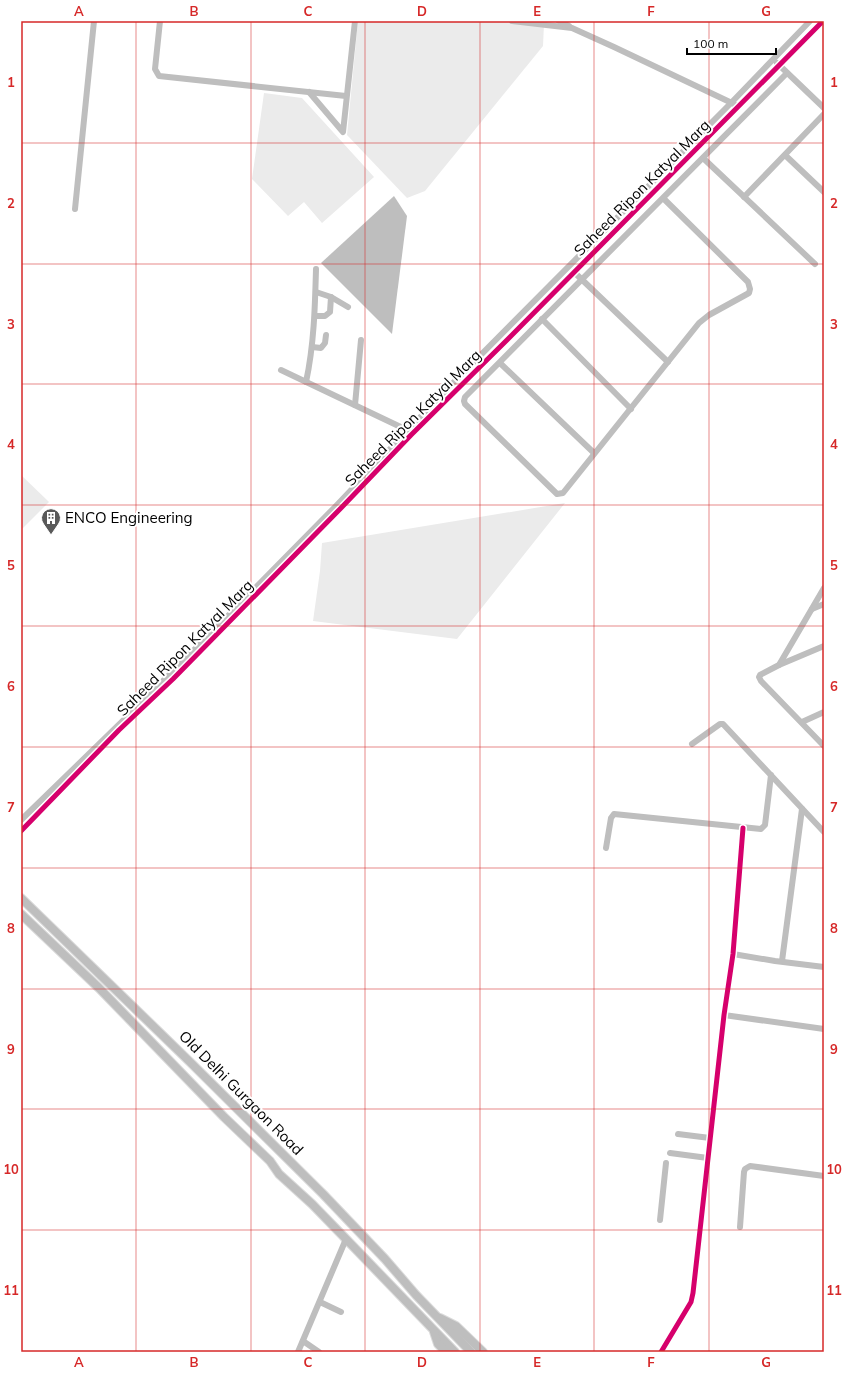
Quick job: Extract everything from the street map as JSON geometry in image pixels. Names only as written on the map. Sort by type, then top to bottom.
[{"type":"main road","name":"Old Delhi Gurgaon Road","points":[[21,898],[173,1045],[323,1194],[386,1259],[434,1315],[471,1352]]},
{"type":"main road","name":"Old Delhi Gurgaon Road","points":[[21,914],[98,988],[224,1117],[270,1161],[279,1174],[312,1204],[427,1322],[433,1330]]},
{"type":"main road","points":[[434,1315],[456,1326],[483,1352]]},
{"type":"main road","points":[[433,1330],[455,1352]]},
{"type":"main road","points":[[433,1330],[438,1344],[446,1352]]},
{"type":"street","points":[[75,210],[94,21]]},
{"type":"street","points":[[160,21],[155,69],[159,76],[346,96]]},
{"type":"street","points":[[309,92],[343,132],[355,21]]},
{"type":"street","points":[[512,21],[572,28]]},
{"type":"street","points":[[559,21],[738,107]]},
{"type":"street","name":"Saheed Ripon Katyal Marg","points":[[21,831],[119,730],[173,679],[300,546],[446,389],[731,103],[810,21]]},
{"type":"street","name":"Saheed Ripon Katyal Marg","points":[[21,820],[300,546],[823,21]]},
{"type":"street","points":[[773,59],[824,108]]},
{"type":"street","points":[[664,198],[748,282],[750,289],[749,293],[704,318],[563,493],[557,494],[465,404],[464,401],[466,394],[664,198],[786,73]]},
{"type":"street","points":[[744,197],[824,114]]},
{"type":"street","points":[[785,155],[824,192]]},
{"type":"street","points":[[703,158],[815,264]]},
{"type":"street","points":[[306,382],[312,347],[315,316],[316,269]]},
{"type":"street","points":[[574,272],[668,362]]},
{"type":"street","points":[[316,292],[331,297],[348,307]]},
{"type":"street","points":[[315,316],[325,316],[330,312],[331,297]]},
{"type":"street","points":[[542,319],[631,409]]},
{"type":"street","points":[[312,347],[321,348],[325,343],[326,335]]},
{"type":"street","points":[[355,405],[361,340]]},
{"type":"street","points":[[500,362],[594,453]]},
{"type":"street","points":[[281,370],[408,430]]},
{"type":"street","points":[[446,389],[451,395]]},
{"type":"street","points":[[779,665],[824,588]]},
{"type":"street","points":[[812,609],[824,604]]},
{"type":"street","points":[[824,646],[779,665],[760,675],[759,680],[824,746]]},
{"type":"street","points":[[802,722],[824,712]]},
{"type":"street","points":[[692,744],[720,724],[723,724],[824,832]]},
{"type":"street","points":[[606,848],[611,818],[614,814],[758,830],[763,828],[765,825],[771,775]]},
{"type":"street","points":[[782,961],[802,809]]},
{"type":"street","points":[[661,1352],[691,1302],[694,1293],[724,1015],[733,954],[743,828]]},
{"type":"street","points":[[733,954],[824,967]]},
{"type":"street","points":[[724,1015],[824,1029]]},
{"type":"street","points":[[678,1134],[710,1138]]},
{"type":"street","points":[[670,1153],[708,1158]]},
{"type":"street","points":[[660,1220],[666,1163]]},
{"type":"street","points":[[740,1227],[744,1169],[746,1167],[824,1176]]},
{"type":"street","points":[[298,1352],[346,1239]]},
{"type":"street","points":[[320,1302],[341,1312]]},
{"type":"street","points":[[303,1341],[320,1352]]},
{"type":"shaded area","points":[[358,21],[522,21],[544,24],[543,46],[425,191],[407,198],[347,135]]},
{"type":"shaded area","points":[[264,93],[302,98],[374,177],[322,223],[304,202],[288,216],[252,179]]},
{"type":"shaded area","points":[[394,196],[407,216],[392,334],[321,263]]},
{"type":"shaded area","points":[[21,475],[49,502],[21,530]]},
{"type":"shaded area","points":[[565,503],[457,639],[313,621],[320,571],[322,543]]},
{"type":"cycle path","points":[[21,831],[119,730],[173,679],[411,435],[823,21]]},
{"type":"cycle path","points":[[661,1352],[691,1302],[693,1293],[724,1015],[733,954],[743,828]]},
{"type":"place","name":"ENCO Engineering","points":[[51,535]]}]
